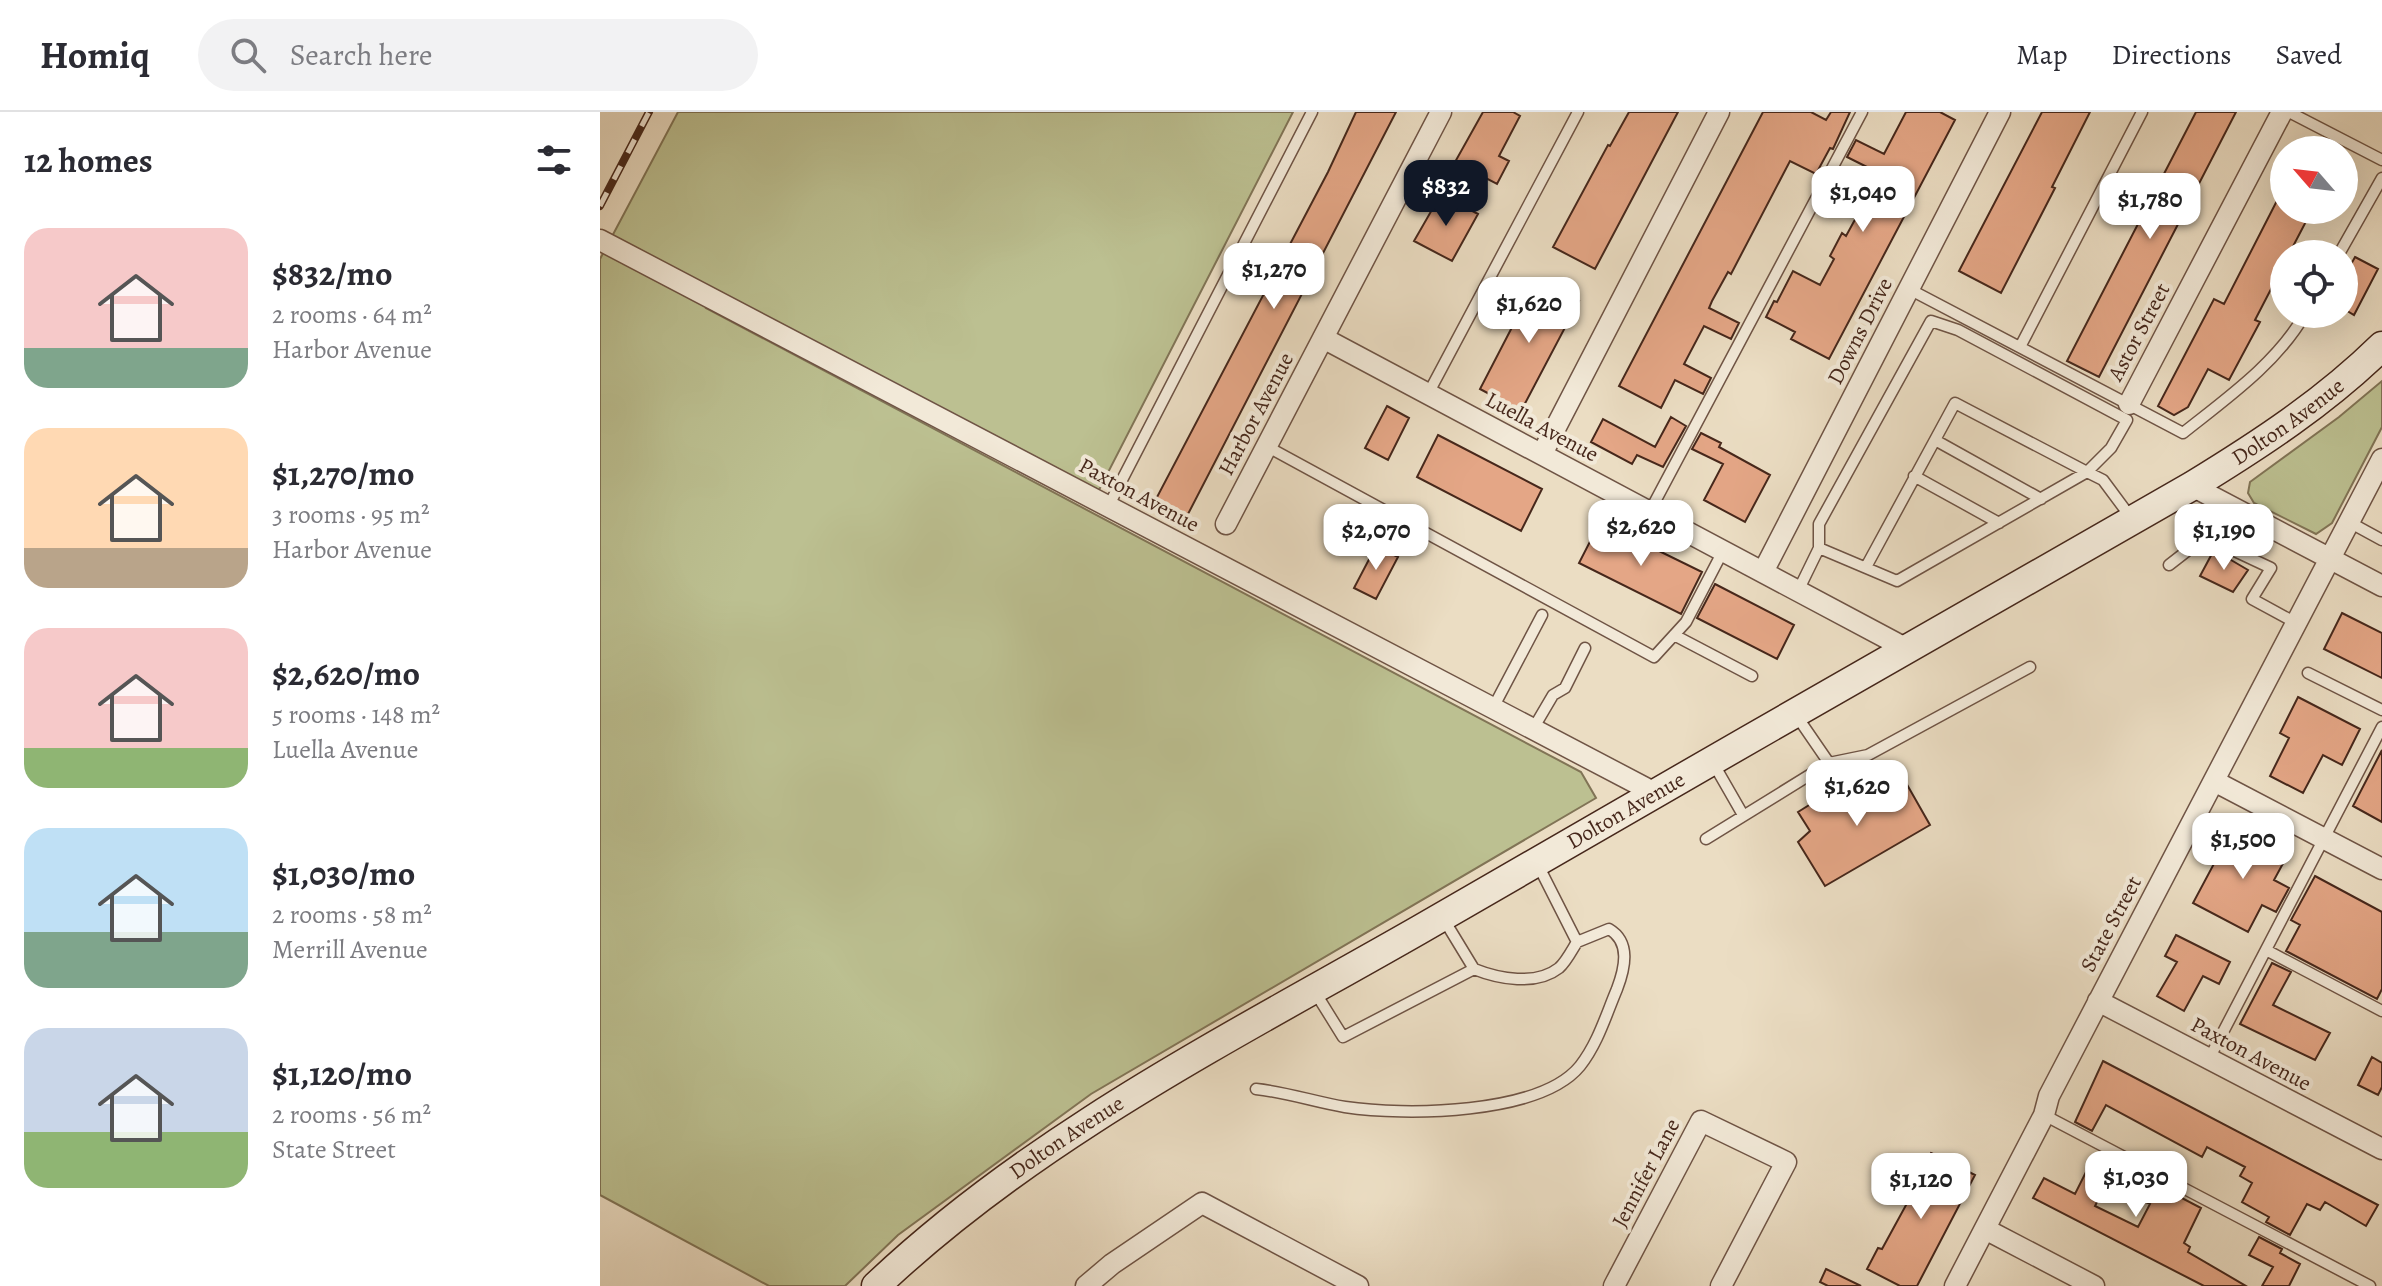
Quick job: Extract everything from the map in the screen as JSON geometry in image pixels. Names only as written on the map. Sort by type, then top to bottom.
[{"type":"street","name":"Harbor Avenue","points":[[1226,524],[1441,112]]},
{"type":"street","points":[[1542,454],[1719,112]]},
{"type":"street","name":"Downs Drive","points":[[1763,572],[2000,112]]},
{"type":"street","name":"Astor Street","points":[[2129,404],[2282,112]]},
{"type":"street","name":"Paxton Avenue","points":[[600,240],[1655,793]]},
{"type":"street","name":"Luella Avenue","points":[[1323,338],[1907,649]]},
{"type":"street","name":"Dolton Avenue","points":[[876,1286],[1023,1164],[1148,1085],[2192,486],[2284,428],[2382,346]]},
{"type":"street","name":"State Street","points":[[1955,1286],[2044,1115],[2049,1096],[2098,1001],[2382,459]]},
{"type":"street","points":[[2192,486],[2382,586]]},
{"type":"street","points":[[2214,781],[2382,869]]},
{"type":"street","name":"Paxton Avenue","points":[[2098,1001],[2382,1149]]},
{"type":"street","name":"Jennifer Lane","points":[[1614,1286],[1701,1121],[1786,1162],[1721,1286]]},
{"type":"street","points":[[1086,1286],[1112,1264],[1202,1203],[1358,1286]]},
{"type":"street","points":[[1985,1229],[2094,1286]]},
{"type":"lane","points":[[1108,507],[1312,112]]},
{"type":"lane","points":[[1428,394],[1578,112]]},
{"type":"lane","points":[[1650,511],[1862,112]]},
{"type":"lane","points":[[2020,347],[2142,112]]},
{"type":"lane","points":[[2289,112],[2382,160]]},
{"type":"lane","points":[[2347,240],[2382,178]]},
{"type":"lane","points":[[1909,289],[2183,433],[2275,355],[2295,328]]},
{"type":"lane","points":[[1798,591],[1819,548],[1819,524],[1931,321],[1958,330],[2127,420],[2111,448],[2087,472],[1897,581],[1819,548]]},
{"type":"lane","points":[[1866,567],[1955,403],[2103,480],[2132,520]]},
{"type":"lane","points":[[1935,440],[2041,499]]},
{"type":"lane","points":[[1266,446],[1654,657],[1686,622],[1723,551]]},
{"type":"lane","points":[[1914,476],[1999,523]]},
{"type":"lane","points":[[2349,522],[2382,540]]},
{"type":"lane","points":[[2169,565],[2205,537],[2271,568],[2252,599],[2296,623]]},
{"type":"lane","points":[[1493,708],[1542,615]]},
{"type":"lane","points":[[1674,635],[1752,676]]},
{"type":"lane","points":[[1533,729],[1553,695],[1565,688],[1585,648]]},
{"type":"lane","points":[[1706,839],[1829,763],[1868,755],[2030,667]]},
{"type":"lane","points":[[2308,673],[2382,710]]},
{"type":"lane","points":[[1795,714],[1829,763]]},
{"type":"lane","points":[[2209,1059],[2382,727]]},
{"type":"lane","points":[[1712,761],[1743,815]]},
{"type":"lane","points":[[1536,862],[1577,942]]},
{"type":"lane","points":[[1256,1089],[1284,1091],[1346,1107],[1398,1110],[1471,1108],[1540,1093],[1558,1084],[1579,1067],[1596,1041],[1621,978],[1626,950],[1617,934],[1609,929],[1577,942],[1560,967],[1534,980],[1486,974],[1474,969],[1442,916]]},
{"type":"lane","points":[[2266,950],[2382,1011]]},
{"type":"lane","points":[[1314,990],[1343,1037],[1474,969]]},
{"type":"lane","points":[[2044,1115],[2370,1286]]},
{"type":"green space","points":[[678,112],[1293,112],[1098,492],[714,293],[706,308],[1581,772],[1596,798],[1091,1094],[898,1235],[845,1286],[769,1286],[600,1195],[600,259]]},
{"type":"green space","points":[[2382,381],[2382,427],[2332,523],[2316,534],[2254,503],[2248,493],[2250,482],[2339,417]]},
{"type":"building","points":[[1356,112],[1396,112],[1187,516],[1156,499],[1328,172]]},
{"type":"building","points":[[1483,112],[1513,112],[1520,116],[1499,156],[1509,161],[1497,184],[1455,162]]},
{"type":"building","points":[[1629,112],[1678,112],[1595,269],[1553,247]]},
{"type":"building","points":[[1763,112],[1811,112],[1826,120],[1831,112],[1850,112],[1833,149],[1830,148],[1816,174],[1790,161],[1731,274],[1728,272],[1712,301],[1709,308],[1739,323],[1731,339],[1704,326],[1684,364],[1711,378],[1703,394],[1675,380],[1661,408],[1619,386]]},
{"type":"building","points":[[1906,112],[1940,112],[1955,120],[1829,359],[1791,339],[1795,332],[1766,317],[1793,271],[1820,285],[1834,259],[1830,256],[1842,233],[1846,236],[1863,205],[1858,203],[1875,171],[1847,157],[1856,140],[1884,154]]},
{"type":"building","points":[[2042,112],[2090,112],[2001,293],[1959,271]]},
{"type":"building","points":[[2196,112],[2236,112],[2099,377],[2067,361]]},
{"type":"building","points":[[1441,194],[1478,214],[1452,261],[1414,241]]},
{"type":"building","points":[[2270,214],[2270,224],[2305,224],[2296,240],[2270,240],[2270,291],[2255,320],[2260,322],[2229,380],[2208,369],[2188,407],[2174,415],[2158,406],[2214,299],[2224,304]]},
{"type":"building","points":[[2358,259],[2378,269],[2358,307]]},
{"type":"building","points":[[1537,279],[1579,301],[1521,411],[1480,389]]},
{"type":"building","points":[[1387,406],[1409,418],[1388,460],[1365,448]]},
{"type":"building","points":[[1671,417],[1686,426],[1663,467],[1637,455],[1632,464],[1591,442],[1603,419],[1655,447]]},
{"type":"building","points":[[1701,433],[1721,443],[1719,447],[1770,475],[1745,522],[1704,500],[1723,464],[1692,449]]},
{"type":"building","points":[[1438,435],[1542,489],[1521,531],[1417,477]]},
{"type":"building","points":[[1600,522],[1702,572],[1681,614],[1579,563]]},
{"type":"building","points":[[1376,546],[1398,557],[1376,599],[1354,588]]},
{"type":"building","points":[[2214,550],[2248,570],[2233,592],[2200,576]]},
{"type":"building","points":[[1715,584],[1794,625],[1777,659],[1697,618]]},
{"type":"building","points":[[2342,613],[2382,633],[2382,678],[2324,649]]},
{"type":"building","points":[[2298,697],[2360,729],[2342,765],[2323,755],[2303,793],[2270,776],[2289,738],[2280,733]]},
{"type":"building","points":[[2382,750],[2382,822],[2353,806]]},
{"type":"building","points":[[1851,779],[1865,802],[1905,781],[1930,825],[1825,886],[1798,842],[1810,831],[1798,812]]},
{"type":"building","points":[[2233,828],[2287,856],[2274,880],[2289,888],[2276,912],[2262,905],[2248,932],[2193,903]]},
{"type":"building","points":[[2315,876],[2382,912],[2382,989],[2377,999],[2286,951],[2300,925],[2291,920]]},
{"type":"building","points":[[2176,935],[2230,962],[2219,984],[2203,976],[2184,1011],[2157,996],[2177,962],[2165,956]]},
{"type":"building","points":[[2272,963],[2291,972],[2273,1005],[2330,1033],[2315,1060],[2240,1024]]},
{"type":"building","points":[[2372,1057],[2382,1063],[2382,1087],[2378,1095],[2358,1085]]},
{"type":"building","points":[[2103,1061],[2378,1205],[2366,1226],[2325,1202],[2320,1210],[2307,1204],[2290,1235],[2266,1222],[2269,1217],[2242,1202],[2252,1183],[2240,1176],[2245,1167],[2207,1147],[2202,1157],[2106,1105],[2092,1131],[2075,1122]]},
{"type":"building","points":[[1931,1153],[1975,1175],[1917,1286],[1900,1286],[1867,1269],[1878,1248],[1882,1249],[1911,1196],[1892,1186],[1900,1172],[1917,1180]]},
{"type":"building","points":[[2093,1158],[2136,1179],[2138,1175],[2201,1208],[2184,1243],[2190,1247],[2188,1252],[2246,1286],[2204,1286],[2033,1198],[2044,1178],[2075,1194]],"holes":[[[2107,1182],[2150,1204],[2138,1227],[2095,1206]]]},
{"type":"building","points":[[2259,1237],[2282,1249],[2280,1253],[2300,1264],[2289,1286],[2262,1286],[2273,1267],[2249,1255]]},
{"type":"building","points":[[1826,1269],[1861,1286],[1828,1286],[1820,1282]]},
{"type":"railway","points":[[600,206],[649,112]]}]
